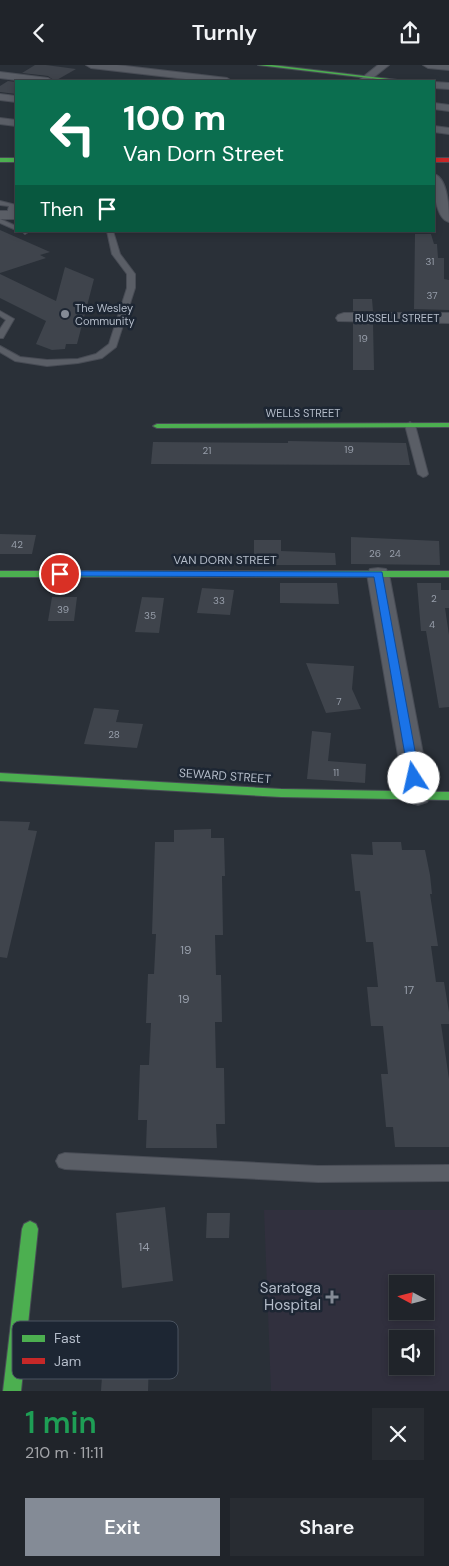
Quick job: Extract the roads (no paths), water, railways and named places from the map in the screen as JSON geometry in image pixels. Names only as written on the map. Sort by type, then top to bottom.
[{"type":"street","points":[[90,65],[208,80]]},
{"type":"street","points":[[260,65],[385,80]]},
{"type":"street","points":[[366,79],[384,65]]},
{"type":"street","points":[[428,65],[449,67]]},
{"type":"street","points":[[188,79],[206,69]]},
{"type":"street","points":[[0,75],[40,80]]},
{"type":"street","points":[[435,85],[449,86]]},
{"type":"street","points":[[0,97],[15,99]]},
{"type":"street","points":[[435,106],[449,108]]},
{"type":"street","points":[[0,121],[15,123]]},
{"type":"street","points":[[435,129],[449,131]]},
{"type":"street","points":[[0,160],[15,160]]},
{"type":"street","points":[[435,160],[449,160]]},
{"type":"street","points":[[435,181],[449,216],[435,216]]},
{"type":"street","name":"RUSSELL STREET","points":[[344,318],[449,318]]},
{"type":"street","name":"WELLS STREET","points":[[157,427],[449,425]]},
{"type":"street","name":"VAN DORN STREET","points":[[0,574],[449,574]]},
{"type":"street","points":[[378,575],[418,797]]},
{"type":"street","name":"SEWARD STREET","points":[[0,777],[286,794],[449,796]]},
{"type":"street","points":[[20,1321],[30,1229]]},
{"type":"lane","points":[[0,203],[12,204],[5,217],[15,227]]},
{"type":"lane","points":[[0,348],[18,359],[47,363],[92,358],[99,356],[113,345],[131,288],[131,274],[116,254],[110,232]]},
{"type":"lane","points":[[0,313],[10,319],[0,336]]},
{"type":"lane","points":[[410,425],[423,474]]},
{"type":"lane","points":[[65,1161],[318,1174],[449,1173]]},
{"type":"place","name":"The Wesley Community","points":[[65,314]]},
{"type":"place","name":"Saratoga Hospital","points":[[332,1297]]}]
